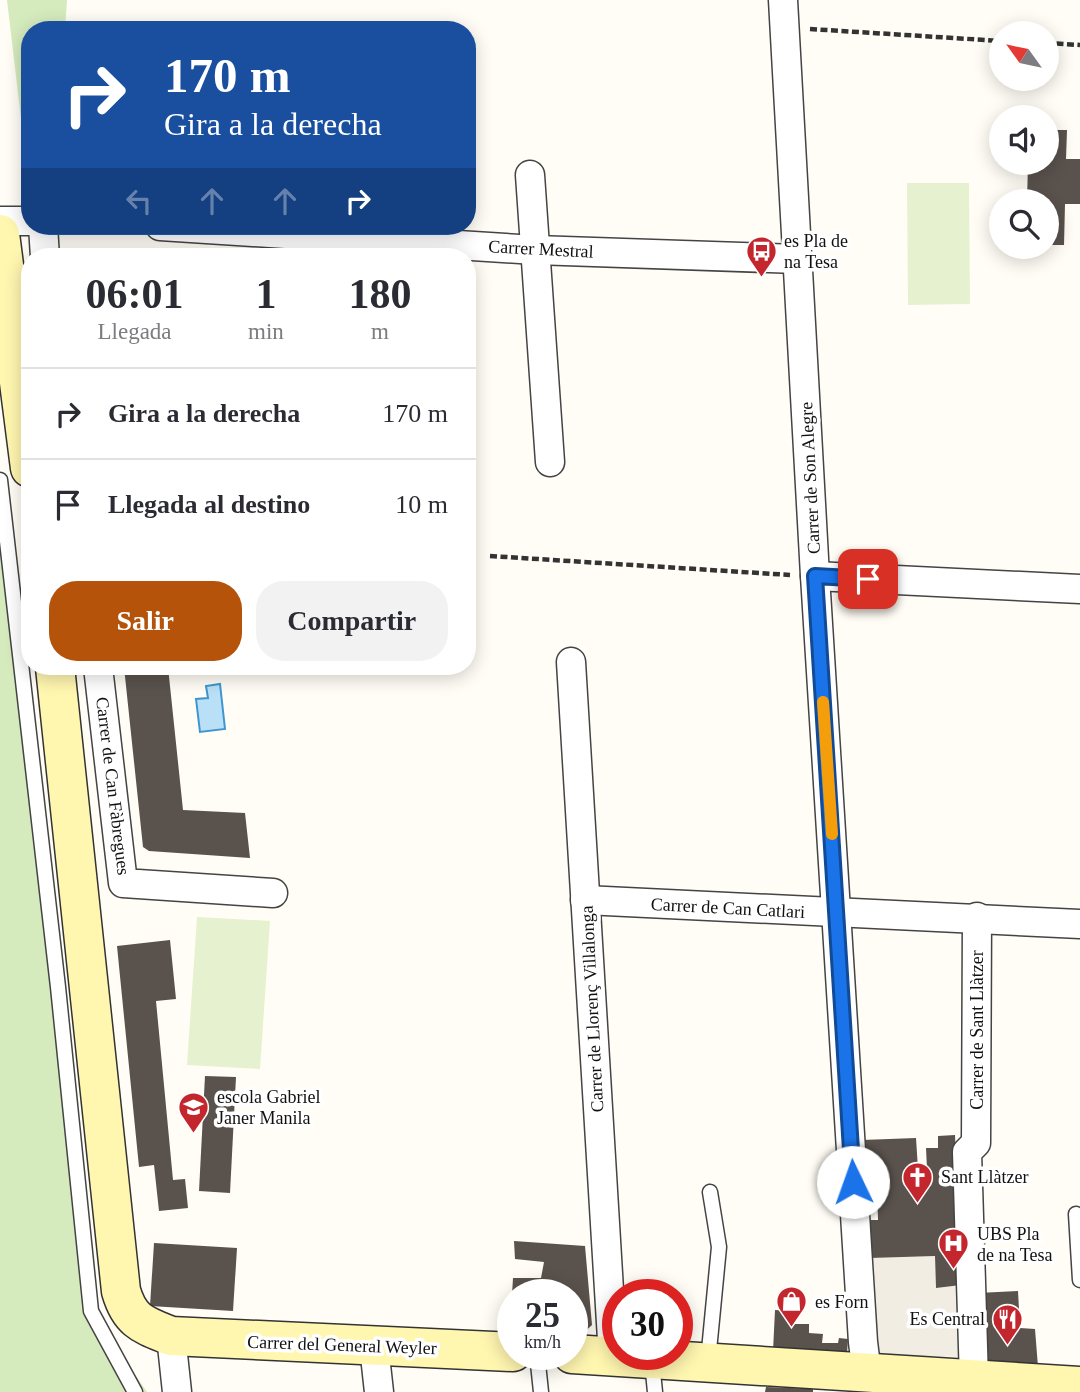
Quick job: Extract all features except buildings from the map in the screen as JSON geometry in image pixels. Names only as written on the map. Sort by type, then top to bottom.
[{"type":"street","name":"Carrer de Son Alegre","points":[[783,0],[815,576],[867,1374]]},
{"type":"street","points":[[530,175],[550,462]]},
{"type":"street","points":[[0,221],[21,221]]},
{"type":"street","points":[[0,234],[21,397]]},
{"type":"street","name":"Carrer Mestral","points":[[301,235],[535,250],[797,259]]},
{"type":"street","points":[[815,576],[1080,589]]},
{"type":"street","name":"Carrer de Llorenç Villalonga","points":[[571,662],[608,1279]]},
{"type":"street","name":"Carrer del General Weyler","points":[[56,675],[121,1291],[126,1310],[142,1325],[172,1336],[497,1351]]},
{"type":"street","name":"Carrer de Can Fàbregues","points":[[99,675],[123,883],[273,893]]},
{"type":"street","name":"Carrer de Can Catlari","points":[[585,900],[1080,924]]},
{"type":"street","name":"Carrer de Sant Llàtzer","points":[[977,917],[976,1143],[967,1152],[981,1384]]},
{"type":"street","points":[[172,1336],[177,1392]]},
{"type":"street","points":[[374,1347],[379,1392]]},
{"type":"street","points":[[654,1375],[708,1363],[981,1384],[1080,1386]]},
{"type":"lane","points":[[0,480],[21,664]]},
{"type":"lane","points":[[22,675],[91,1311],[135,1392]]},
{"type":"lane","points":[[708,1363],[719,1248],[709,1192]]},
{"type":"lane","points":[[1076,1214],[1080,1280]]},
{"type":"lane","points":[[539,1370],[541,1392]]},
{"type":"path","points":[[785,28],[989,40]]},
{"type":"path","points":[[1059,44],[1080,45]]},
{"type":"path","points":[[490,556],[815,576]]},
{"type":"green space","points":[[7,0],[67,0],[66,21],[21,21],[21,119]]},
{"type":"green space","points":[[907,183],[969,183],[970,304],[908,305]]},
{"type":"green space","points":[[0,488],[91,1311],[147,1392],[0,1392]]},
{"type":"green space","points":[[197,917],[270,921],[260,1069],[187,1065]]},
{"type":"shaded area","points":[[935,1256],[936,1288],[961,1285],[974,1357],[875,1355],[870,1258]]},
{"type":"water","points":[[220,684],[225,729],[200,732],[196,699],[208,698],[206,686]]},
{"type":"slow traffic","points":[[823,702],[832,834]]},
{"type":"place","name":"es Pla de na Tesa","points":[[761,278]]},
{"type":"place","name":"escola Gabriel Janer Manila","points":[[194,1134]]},
{"type":"place","name":"Sant Llàtzer","points":[[918,1204]]},
{"type":"place","name":"UBS Pla de na Tesa","points":[[954,1271]]},
{"type":"place","name":"es Forn","points":[[792,1329]]},
{"type":"place","name":"Es Central","points":[[1008,1346]]},
{"type":"route","points":[[853,1182],[815,576],[868,579]]}]
